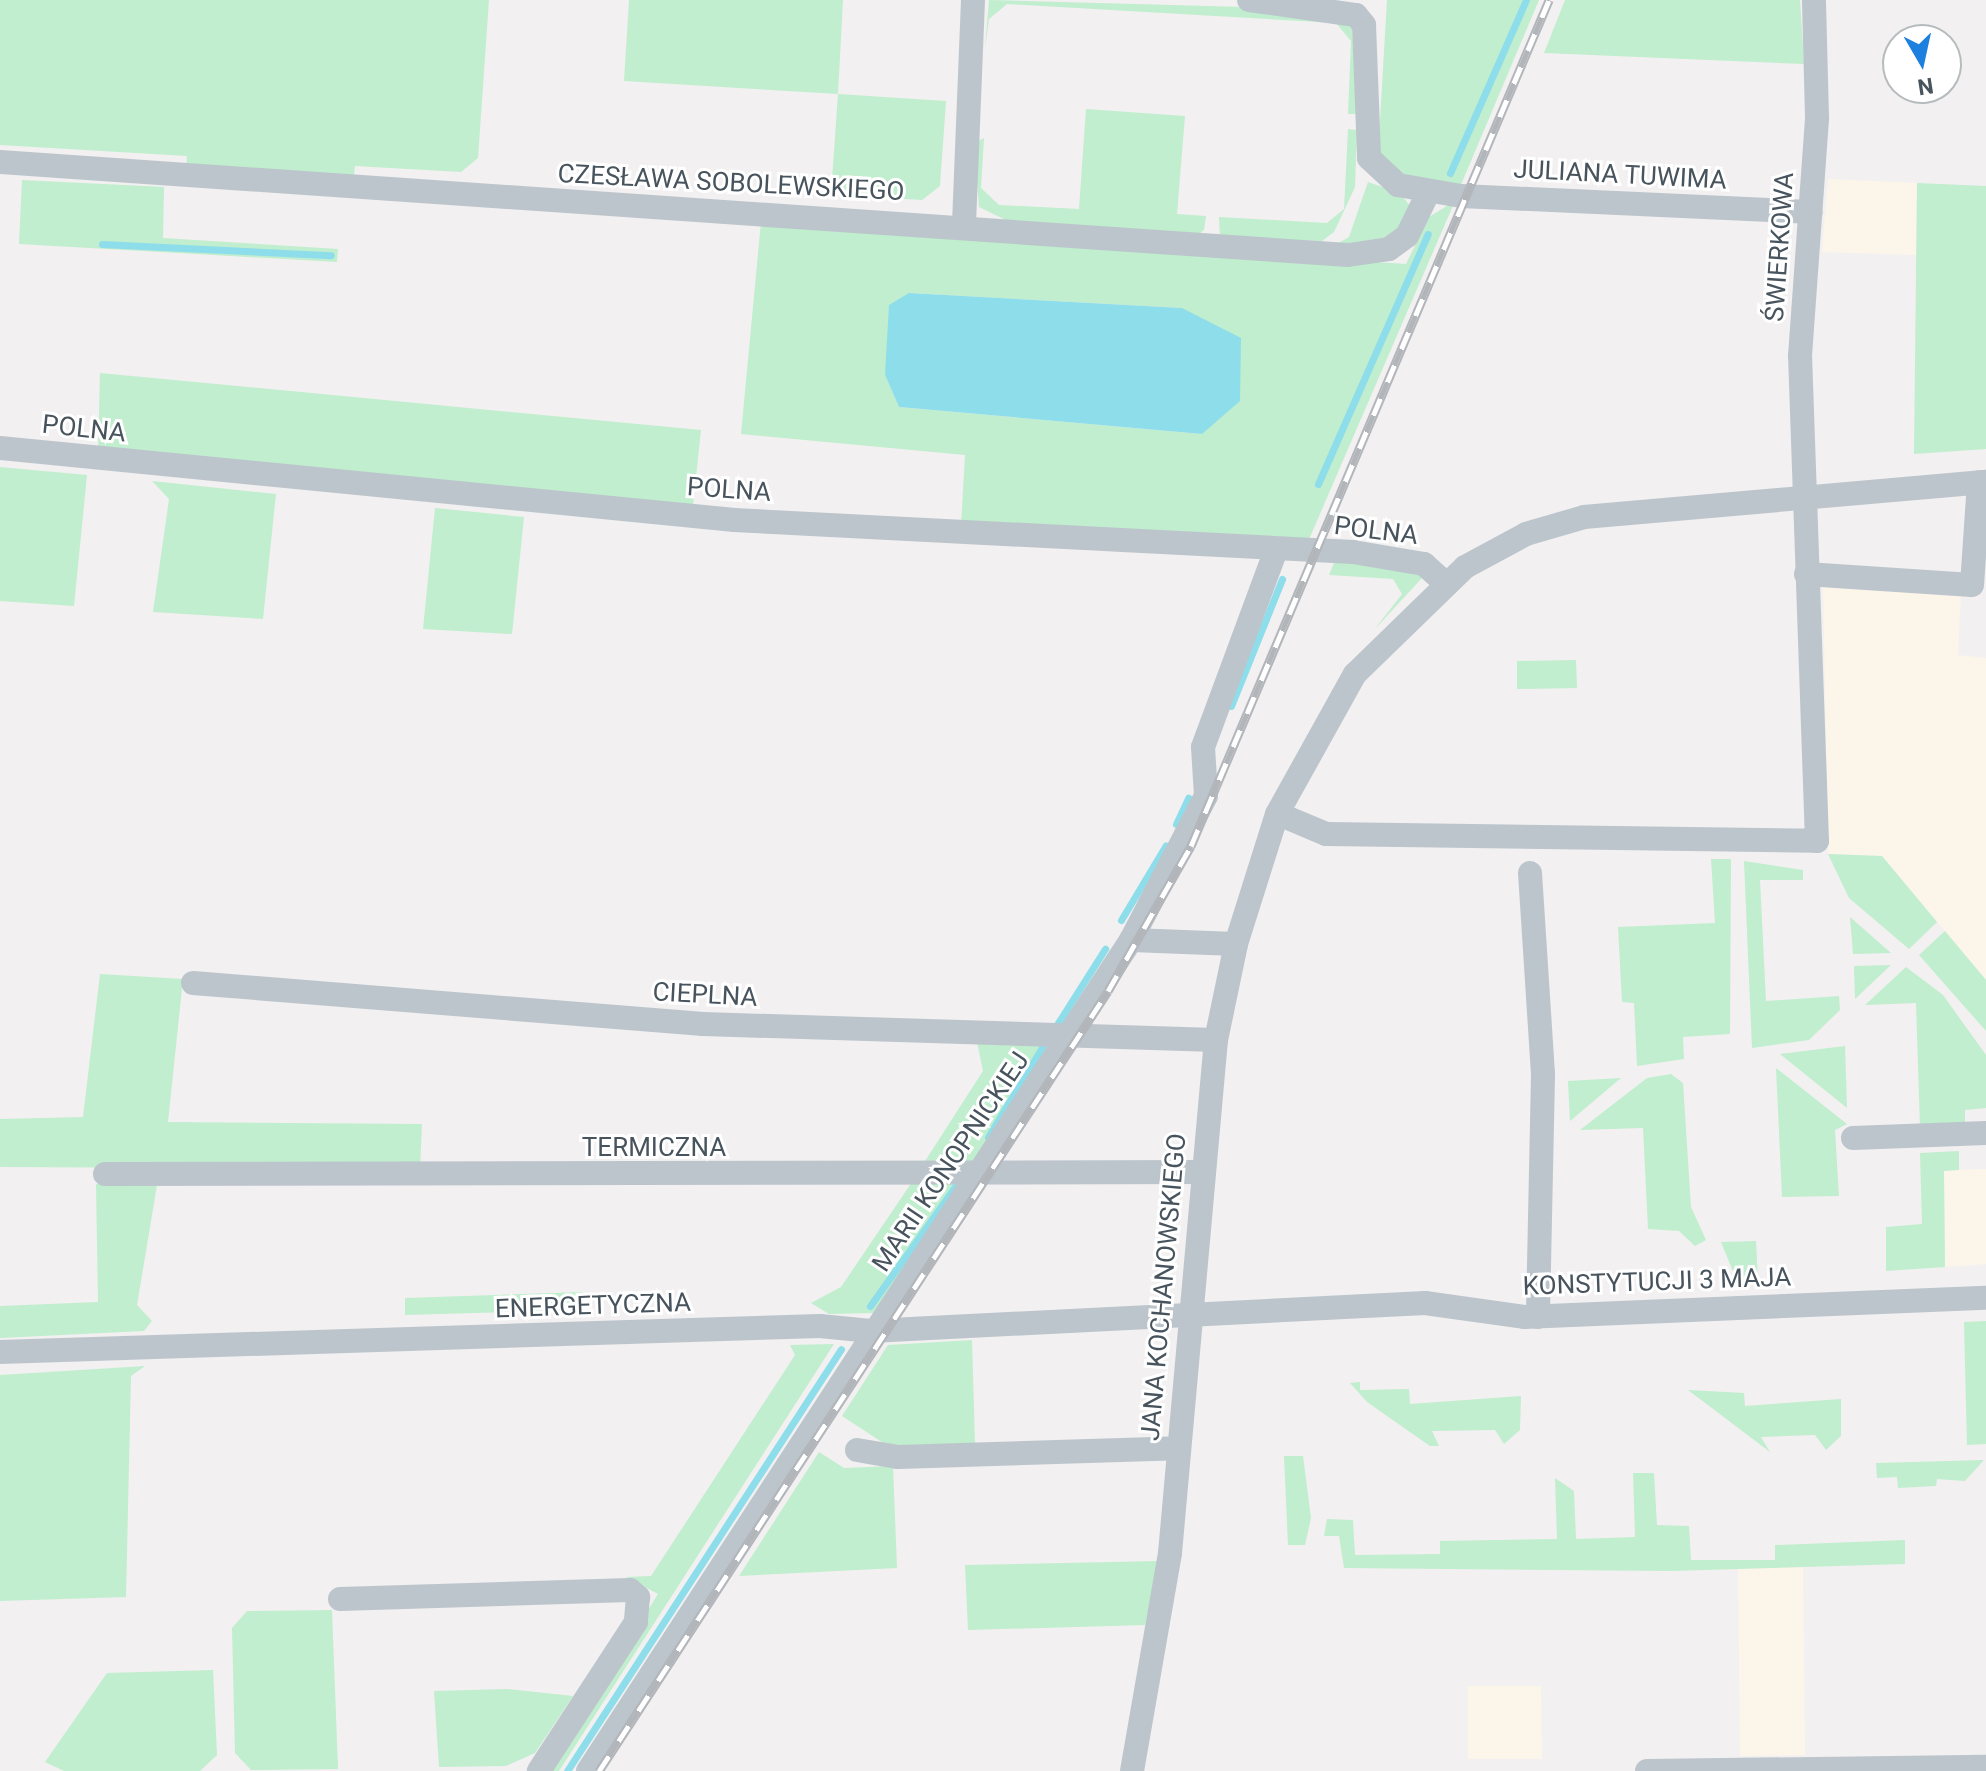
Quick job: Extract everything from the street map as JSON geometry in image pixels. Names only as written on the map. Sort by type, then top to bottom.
[{"type":"street","points":[[964,224],[973,0]]},
{"type":"street","name":"JULIANA TUWIMA","points":[[1249,0],[1356,15],[1364,25],[1369,158],[1387,179],[1428,193],[1811,212]]},
{"type":"street","name":"ŚWIERKOWA","points":[[1283,816],[1326,834],[1817,841],[1801,498],[1800,356],[1811,212],[1814,0]]},
{"type":"street","name":"CZESŁAWA SOBOLEWSKIEGO","points":[[0,162],[1376,253],[1407,236],[1428,193]]},
{"type":"street","name":"POLNA","points":[[0,448],[734,520],[1404,558],[1446,584]]},
{"type":"street","points":[[1283,816],[1355,674],[1446,584],[1526,534],[1584,517],[1982,482],[1972,585],[1806,574]]},
{"type":"street","name":"MARII KONOPNICKIEJ","points":[[588,1771],[871,1331],[980,1173],[1131,940],[1206,796],[1203,747],[1276,550]]},
{"type":"street","name":"JANA KOCHANOWSKIEGO","points":[[1132,1771],[1170,1553],[1186,1312],[1216,1040],[1236,944],[1283,816]]},
{"type":"street","points":[[1530,873],[1543,1075],[1538,1317]]},
{"type":"street","points":[[1131,940],[1236,944]]},
{"type":"street","name":"CIEPLNA","points":[[193,983],[629,1019],[1216,1040]]},
{"type":"street","points":[[1853,1138],[1986,1133]]},
{"type":"street","name":"TERMICZNA","points":[[105,1174],[1203,1172]]},
{"type":"street","name":"KONSTYTUCJI 3 MAJA","points":[[1186,1312],[1425,1303],[1538,1317],[1986,1298]]},
{"type":"street","name":"ENERGETYCZNA","points":[[0,1352],[820,1326],[871,1331],[1186,1312]]},
{"type":"street","points":[[857,1450],[898,1457],[1178,1448]]},
{"type":"street","points":[[340,1599],[630,1590],[638,1597],[636,1622],[539,1771]]},
{"type":"street","points":[[1647,1771],[1986,1767]]},
{"type":"shaded area","points":[[1828,179],[1917,183],[1916,255],[1822,252]]},
{"type":"shaded area","points":[[1823,583],[1961,593],[1958,655],[1986,658],[1986,980],[1882,856],[1828,854]]},
{"type":"shaded area","points":[[1986,1169],[1986,1264],[1945,1267],[1944,1170]]},
{"type":"shaded area","points":[[1803,1567],[1805,1755],[1740,1756],[1738,1568]]},
{"type":"shaded area","points":[[1468,1686],[1541,1686],[1542,1759],[1468,1759]]},
{"type":"green space","points":[[0,0],[489,0],[478,158],[461,172],[355,166],[353,183],[186,170],[187,156],[0,145]]},
{"type":"green space","points":[[629,0],[843,0],[838,94],[624,81]]},
{"type":"green space","points":[[989,0],[1319,9],[1352,28],[1358,114],[1348,114],[1351,41],[1336,23],[1007,4],[989,19],[985,49]]},
{"type":"green space","points":[[1387,0],[1539,0],[1460,187],[1392,174],[1378,155]]},
{"type":"green space","points":[[1565,0],[1800,0],[1804,64],[1544,53]]},
{"type":"green space","points":[[838,94],[946,101],[940,186],[922,200],[831,194]]},
{"type":"green space","points":[[1086,109],[1185,116],[1177,214],[1206,216],[1204,230],[1195,237],[1012,223],[979,207],[974,143],[984,138],[981,188],[999,205],[1079,209]]},
{"type":"green space","points":[[1348,129],[1357,130],[1355,187],[1334,232],[1322,241],[1220,239],[1219,217],[1327,223],[1344,209]]},
{"type":"green space","points":[[22,180],[164,187],[163,238],[338,249],[337,262],[19,244]]},
{"type":"green space","points":[[1368,182],[1400,193],[1413,210],[1396,236],[1335,245],[1349,237]]},
{"type":"green space","points":[[1917,183],[1986,186],[1986,449],[1914,454]]},
{"type":"green space","points":[[1455,201],[1307,544],[961,526],[965,455],[741,434],[761,222],[1406,264],[1429,217]],"holes":[[[909,293],[1182,308],[1202,434],[899,407],[885,375]]]},
{"type":"green space","points":[[100,373],[701,430],[693,505],[98,450]]},
{"type":"green space","points":[[0,467],[87,475],[74,606],[0,601]]},
{"type":"green space","points":[[152,481],[276,494],[263,619],[153,612],[169,499]]},
{"type":"green space","points":[[435,508],[524,517],[512,634],[423,629]]},
{"type":"green space","points":[[1336,558],[1417,572],[1422,578],[1374,630],[1402,594],[1393,579],[1329,575]]},
{"type":"green space","points":[[1576,660],[1577,688],[1517,689],[1517,661]]},
{"type":"green space","points":[[1828,854],[1882,856],[1937,922],[1909,949],[1849,898]]},
{"type":"green space","points":[[1711,859],[1731,859],[1730,1034],[1683,1037],[1684,1059],[1637,1066],[1634,1003],[1622,1002],[1618,927],[1715,923]]},
{"type":"green space","points":[[1744,861],[1803,870],[1803,880],[1760,880],[1766,1001],[1839,996],[1840,1010],[1809,1040],[1752,1048]]},
{"type":"green space","points":[[1850,917],[1891,953],[1853,954]]},
{"type":"green space","points":[[1945,931],[1986,980],[1986,1031],[1919,955]]},
{"type":"green space","points":[[1891,965],[1855,999],[1854,966]]},
{"type":"green space","points":[[1906,967],[1943,995],[1986,1055],[1986,1108],[1965,1110],[1965,1125],[1920,1127],[1916,1003],[1865,1005]]},
{"type":"green space","points":[[100,974],[183,979],[168,1122],[422,1124],[420,1169],[0,1167],[0,1119],[83,1117]]},
{"type":"green space","points":[[977,1042],[1053,1044],[978,1169],[918,1172],[983,1071]]},
{"type":"green space","points":[[1845,1046],[1847,1108],[1780,1054]]},
{"type":"green space","points":[[1776,1068],[1847,1124],[1835,1130],[1839,1196],[1782,1197]]},
{"type":"green space","points":[[1671,1074],[1683,1083],[1691,1207],[1706,1240],[1695,1246],[1679,1231],[1648,1229],[1643,1128],[1580,1130],[1647,1078]]},
{"type":"green space","points":[[1621,1078],[1570,1121],[1568,1081]]},
{"type":"green space","points":[[1959,1151],[1959,1170],[1944,1171],[1945,1267],[1886,1271],[1886,1227],[1922,1224],[1920,1153]]},
{"type":"green space","points":[[969,1181],[875,1313],[829,1314],[811,1303],[841,1287],[912,1182]]},
{"type":"green space","points":[[96,1184],[157,1185],[137,1305],[152,1321],[144,1331],[0,1338],[0,1306],[98,1302]]},
{"type":"green space","points":[[1756,1241],[1758,1280],[1737,1281],[1721,1242]]},
{"type":"green space","points":[[583,1292],[583,1310],[405,1315],[405,1298]]},
{"type":"green space","points":[[1986,1321],[1986,1444],[1967,1445],[1964,1322]]},
{"type":"green space","points":[[972,1340],[975,1444],[891,1448],[842,1416],[888,1345]]},
{"type":"green space","points":[[834,1344],[559,1771],[548,1771],[658,1594],[626,1577],[651,1576],[795,1355],[790,1345]]},
{"type":"green space","points":[[145,1366],[131,1376],[126,1597],[0,1601],[0,1375]]},
{"type":"green space","points":[[1360,1382],[1360,1390],[1409,1389],[1410,1404],[1521,1396],[1520,1430],[1504,1444],[1495,1430],[1432,1431],[1439,1446],[1430,1446],[1367,1402],[1350,1383]]},
{"type":"green space","points":[[1688,1390],[1744,1393],[1745,1406],[1841,1399],[1841,1436],[1826,1450],[1815,1435],[1761,1437],[1770,1452]]},
{"type":"green space","points":[[819,1452],[844,1468],[893,1466],[897,1568],[739,1576]]},
{"type":"green space","points":[[1284,1456],[1303,1456],[1311,1518],[1305,1545],[1288,1545]]},
{"type":"green space","points":[[1984,1460],[1965,1481],[1937,1479],[1936,1486],[1898,1488],[1897,1477],[1877,1478],[1876,1463]]},
{"type":"green space","points":[[1633,1473],[1654,1473],[1657,1525],[1689,1526],[1691,1560],[1775,1560],[1775,1545],[1905,1540],[1905,1564],[1671,1571],[1344,1568],[1339,1536],[1324,1536],[1327,1519],[1353,1520],[1355,1555],[1440,1554],[1440,1541],[1557,1539],[1555,1478],[1574,1491],[1576,1539],[1635,1537]]},
{"type":"green space","points":[[1159,1561],[1145,1625],[968,1630],[965,1565]]},
{"type":"green space","points":[[332,1610],[338,1769],[251,1770],[235,1753],[232,1628],[247,1611]]},
{"type":"green space","points":[[213,1670],[217,1755],[200,1771],[64,1771],[45,1762],[107,1673]]},
{"type":"green space","points":[[507,1689],[573,1696],[535,1753],[506,1766],[439,1767],[434,1691]]},
{"type":"water","points":[[909,293],[1182,308],[1241,338],[1240,401],[1202,434],[899,407],[885,375],[889,305]]},
{"type":"waterway","points":[[1450,173],[1526,0]]},
{"type":"waterway","points":[[1318,484],[1428,234]]},
{"type":"waterway","points":[[102,244],[331,255]]},
{"type":"waterway","points":[[1231,706],[1282,579]]},
{"type":"waterway","points":[[1176,824],[1188,798]]},
{"type":"waterway","points":[[1121,920],[1166,845]]},
{"type":"waterway","points":[[1058,1023],[1105,949]]},
{"type":"waterway","points":[[988,1137],[1043,1046]]},
{"type":"waterway","points":[[870,1306],[955,1187]]},
{"type":"waterway","points":[[567,1771],[841,1349]]},
{"type":"railway","points":[[599,1771],[1108,991],[1191,846],[1549,0]]}]
